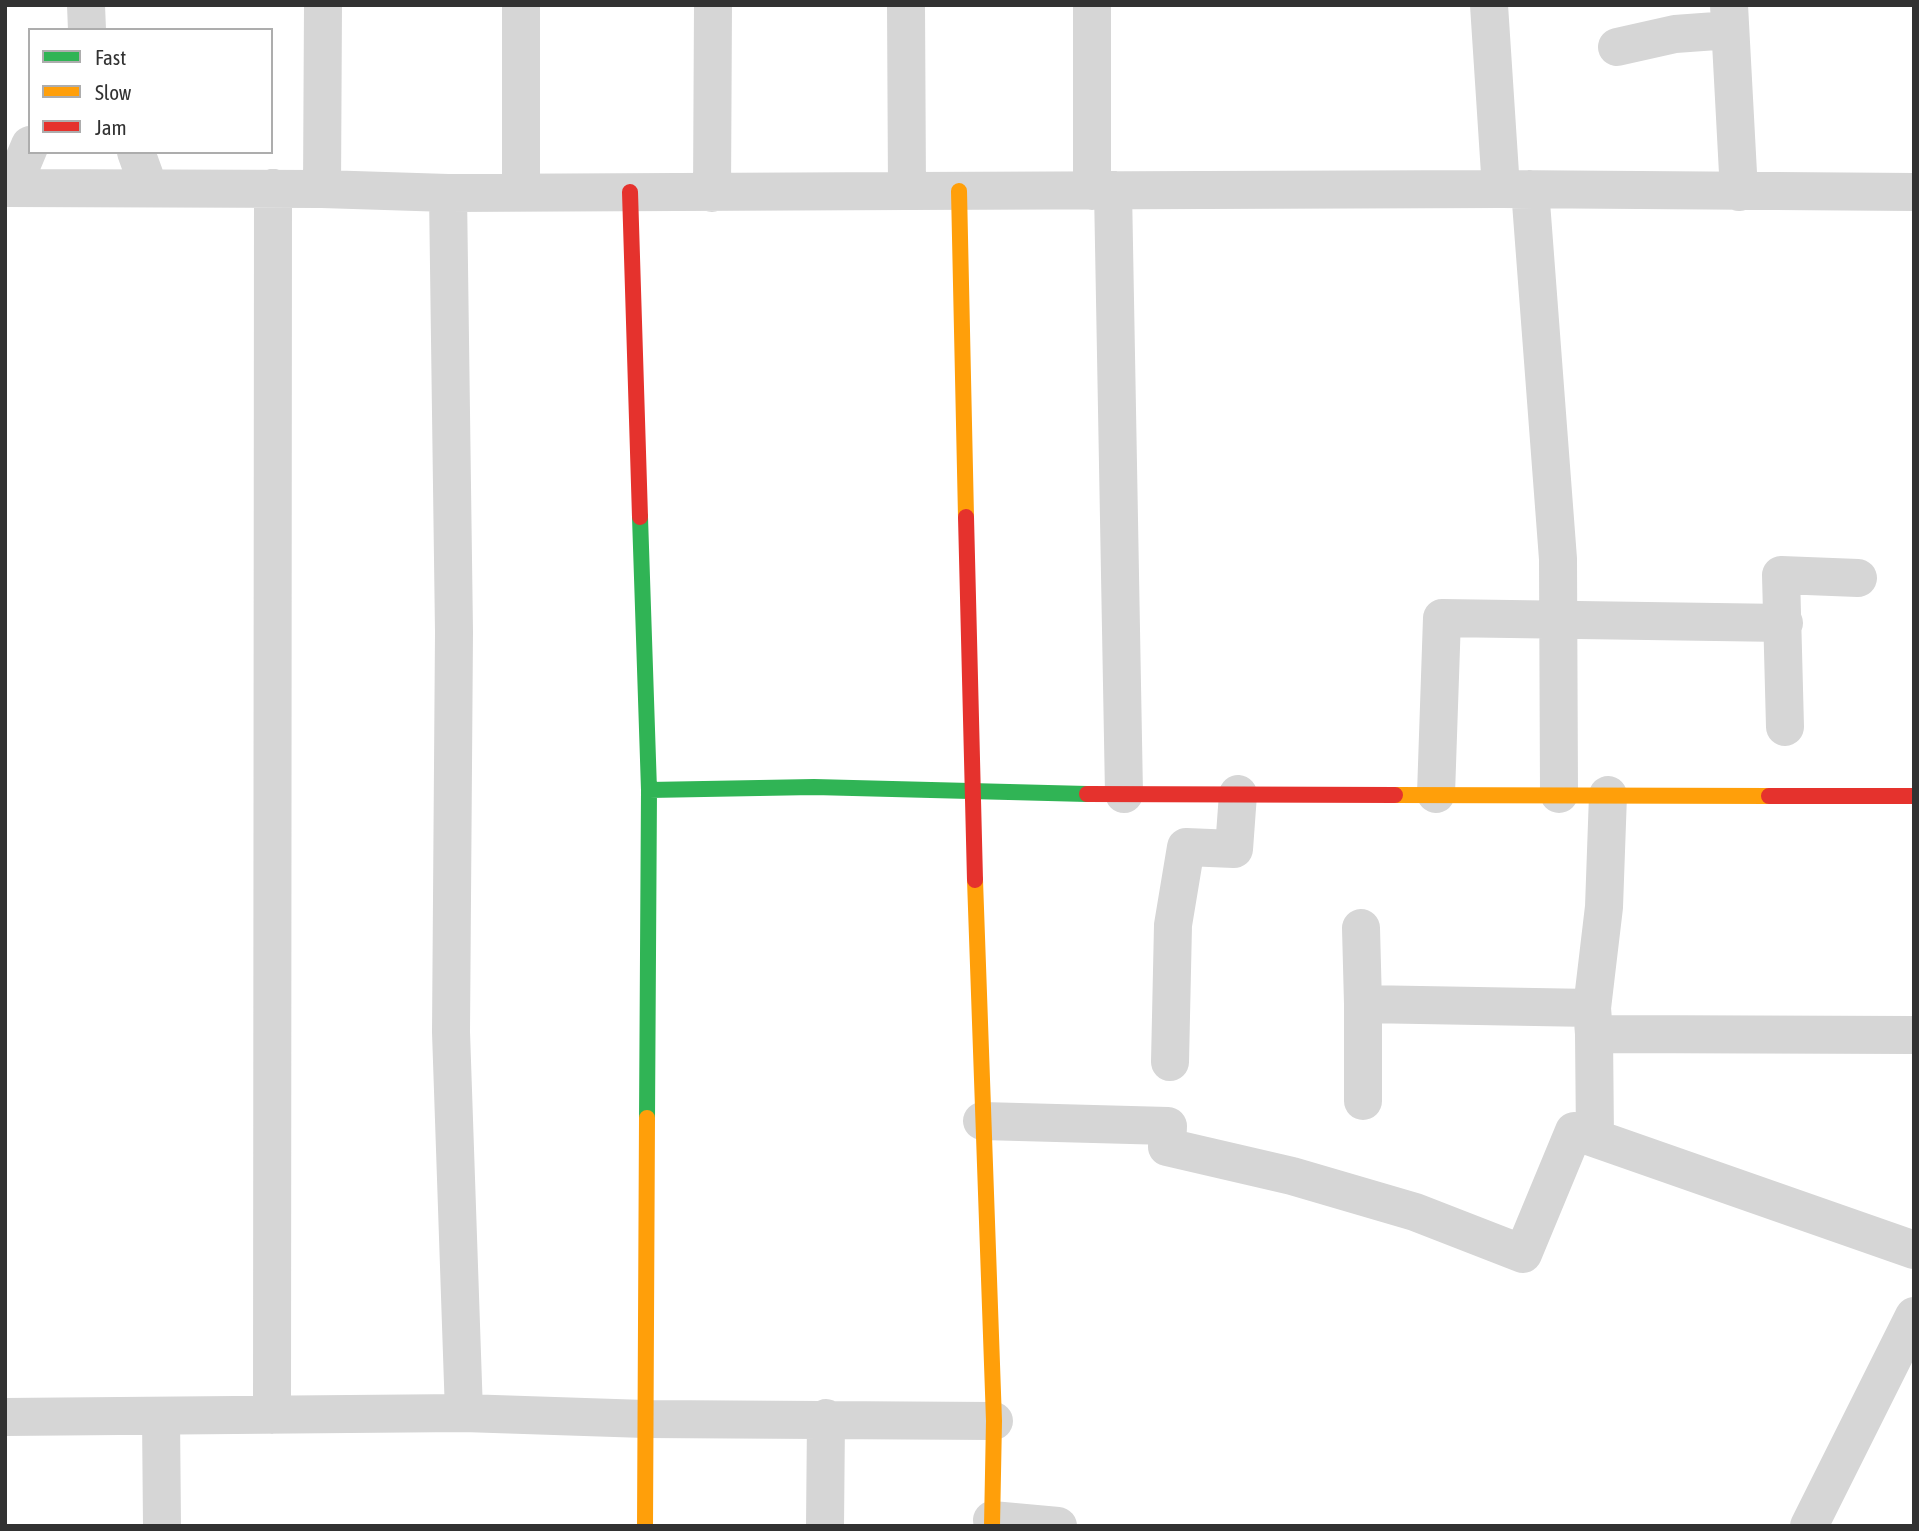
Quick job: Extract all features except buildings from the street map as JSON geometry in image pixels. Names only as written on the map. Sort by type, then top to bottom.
[{"type":"street","points":[[86,5],[87,28]]},
{"type":"street","points":[[321,189],[323,5]]},
{"type":"street","points":[[521,5],[522,192]]},
{"type":"street","points":[[712,193],[713,5]]},
{"type":"street","points":[[906,5],[906,191]]},
{"type":"street","points":[[1092,5],[1103,190],[1124,794]]},
{"type":"street","points":[[1489,5],[1515,189],[1558,559],[1559,794]]},
{"type":"street","points":[[1617,47],[1730,18],[1739,192]]},
{"type":"street","points":[[28,149],[9,188],[272,188],[449,193],[1515,189],[1914,192]]},
{"type":"street","points":[[137,154],[149,188]]},
{"type":"street","points":[[272,188],[272,1415]]},
{"type":"street","points":[[959,191],[972,789],[994,1421],[992,1523],[1058,1526]]},
{"type":"street","points":[[630,192],[649,789],[645,1526]]},
{"type":"street","points":[[449,193],[454,632],[451,1032],[464,1413]]},
{"type":"street","points":[[1785,727],[1781,575],[1858,578]]},
{"type":"street","points":[[1436,794],[1442,618],[1784,623]]},
{"type":"street","points":[[649,789],[972,789],[1124,794],[1914,796]]},
{"type":"street","points":[[1170,1062],[1173,925],[1186,847],[1234,849],[1238,794]]},
{"type":"street","points":[[1595,1138],[1593,1021],[1604,907],[1608,795]]},
{"type":"street","points":[[1361,928],[1363,1101]]},
{"type":"street","points":[[1363,1004],[1593,1021],[1914,1035]]},
{"type":"street","points":[[982,1121],[1168,1126],[1167,1146],[1292,1176],[1415,1212],[1523,1254],[1574,1130],[1914,1250]]},
{"type":"street","points":[[1809,1526],[1914,1316]]},
{"type":"street","points":[[5,1417],[464,1413],[645,1419],[994,1421]]},
{"type":"street","points":[[161,1416],[162,1526]]},
{"type":"street","points":[[825,1526],[826,1418]]},
{"type":"traffic: fast","points":[[640,517],[649,790],[647,1118]]},
{"type":"traffic: fast","points":[[649,790],[814,787],[1087,794]]},
{"type":"traffic: slow","points":[[959,191],[966,517]]},
{"type":"traffic: slow","points":[[1395,795],[1769,796]]},
{"type":"traffic: slow","points":[[975,880],[994,1421],[992,1526]]},
{"type":"traffic: slow","points":[[645,1526],[647,1118]]},
{"type":"traffic: jam","points":[[630,192],[640,517]]},
{"type":"traffic: jam","points":[[966,517],[975,880]]},
{"type":"traffic: jam","points":[[1087,794],[1395,795]]},
{"type":"traffic: jam","points":[[1769,796],[1914,796]]}]
